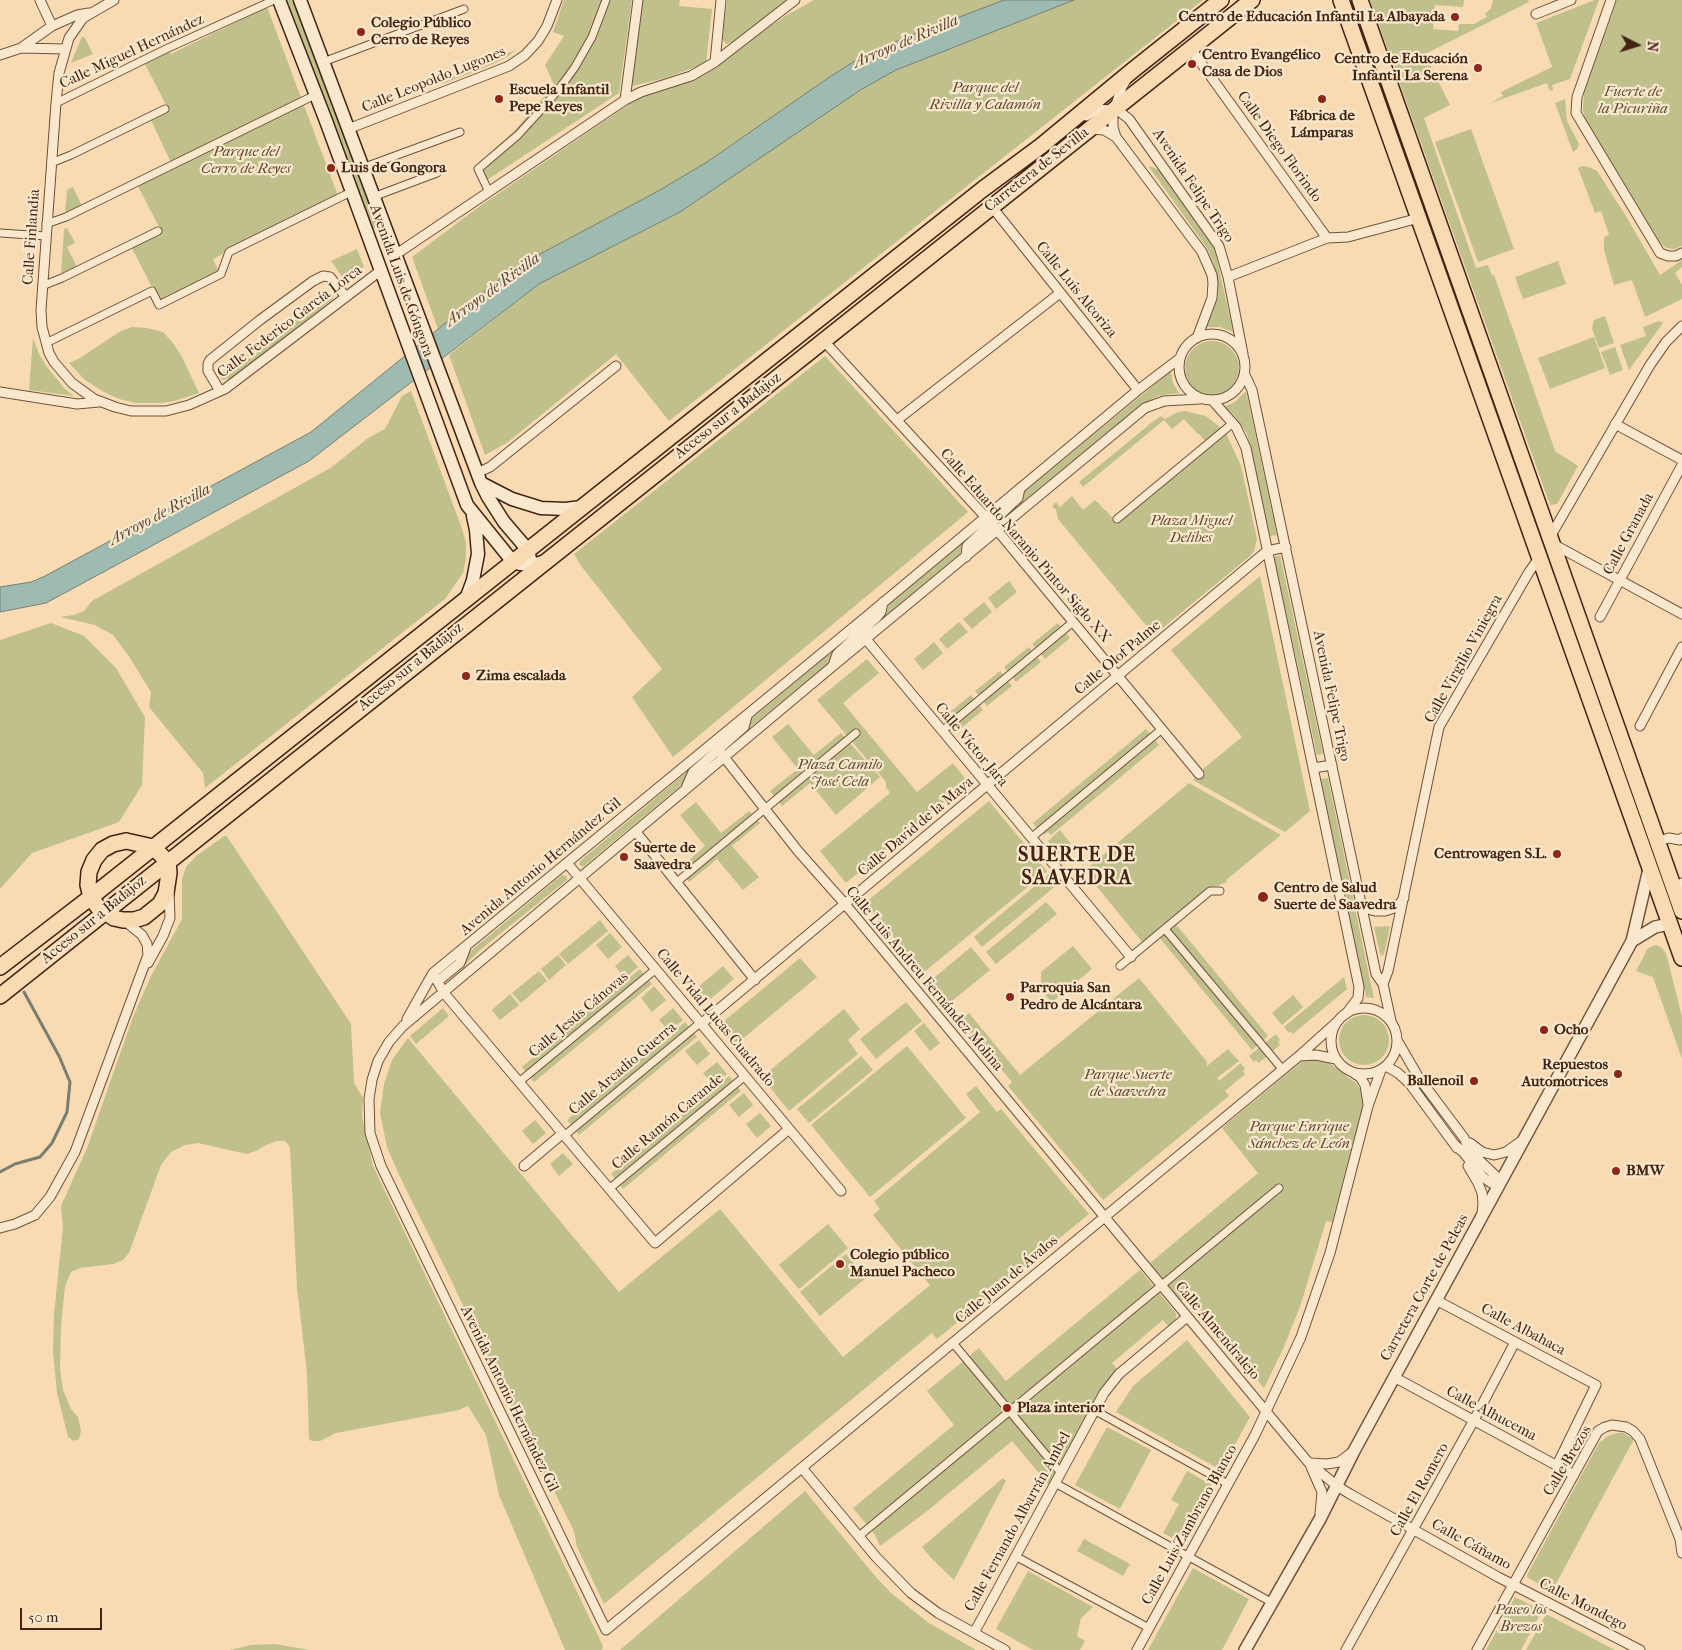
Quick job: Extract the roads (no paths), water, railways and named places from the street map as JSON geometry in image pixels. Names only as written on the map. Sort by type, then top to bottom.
[{"type":"highway","points":[[1133,70],[1221,0]]},
{"type":"highway","name":"Carretera de Sevilla","points":[[823,340],[1252,0]]},
{"type":"highway","points":[[1341,0],[1650,869],[1661,930],[1682,958]]},
{"type":"highway","points":[[1360,0],[1680,906],[1661,930]]},
{"type":"highway","name":"Carretera de Sevilla","points":[[809,327],[983,189],[1042,146],[1133,70]]},
{"type":"highway","name":"Acceso sur a Badajoz","points":[[0,967],[513,562],[528,557],[582,507],[809,327]]},
{"type":"highway","name":"Acceso sur a Badajoz","points":[[0,996],[823,340]]},
{"type":"highway","points":[[126,841],[154,847],[168,862],[169,881],[166,893],[160,904],[144,917],[134,920],[114,918],[103,912],[91,896],[88,885],[89,872],[94,860],[102,850],[113,844],[126,841]]},
{"type":"highway","points":[[1650,869],[1658,842]]},
{"type":"main road","name":"Avenida Luis de Góngora","points":[[279,0],[467,504],[513,562]]},
{"type":"main road","name":"Avenida Luis de Góngora","points":[[300,0],[479,478],[488,497],[528,557]]},
{"type":"main road","points":[[479,478],[512,499],[534,506],[550,509],[582,507]]},
{"type":"main road","points":[[466,599],[475,573],[478,554],[476,530],[471,509]]},
{"type":"main road","points":[[521,580],[528,557],[536,564],[546,561]]},
{"type":"street","points":[[40,0],[52,26]]},
{"type":"street","points":[[21,48],[52,26],[91,12],[114,0]]},
{"type":"street","name":"Calle Miguel Hernández","points":[[56,103],[166,49],[274,0]]},
{"type":"street","name":"Calle Leopoldo Lugones","points":[[348,129],[509,66],[525,55],[538,41],[547,26],[557,0]]},
{"type":"street","points":[[489,192],[478,169],[518,135],[562,84],[586,48],[606,0]]},
{"type":"street","points":[[625,100],[638,0]]},
{"type":"street","points":[[714,62],[720,0]]},
{"type":"street","points":[[395,255],[625,100],[641,92],[691,76],[714,62],[795,0]]},
{"type":"street","points":[[1536,14],[1571,0]]},
{"type":"street","points":[[1612,0],[1577,97],[1576,113],[1660,253],[1676,256],[1682,253]]},
{"type":"street","points":[[323,62],[464,9]]},
{"type":"street","points":[[0,54],[21,48],[65,49],[77,25],[91,12]]},
{"type":"street","name":"Calle Finlandia","points":[[65,49],[56,103],[40,310],[46,344],[54,362],[72,383],[86,395],[101,402]]},
{"type":"street","name":"Calle Diego Florindo","points":[[1190,49],[1327,238]]},
{"type":"street","name":"Avenida Felipe Trigo","points":[[1133,70],[1122,87],[1113,110],[1113,127],[1116,137],[1208,262],[1213,283],[1212,298],[1197,338]]},
{"type":"street","points":[[46,224],[66,217],[315,95]]},
{"type":"street","name":"Avenida Felipe Trigo","points":[[1131,96],[1130,111],[1134,124]]},
{"type":"street","points":[[51,163],[165,109]]},
{"type":"street","points":[[1042,146],[1056,139],[1091,112],[1098,109],[1113,110]]},
{"type":"street","name":"Avenida Felipe Trigo","points":[[1113,110],[1125,115],[1134,124],[1219,246],[1228,277],[1243,354]]},
{"type":"street","points":[[1089,129],[1104,130],[1116,137]]},
{"type":"street","points":[[362,168],[460,132]]},
{"type":"street","points":[[373,197],[437,173]]},
{"type":"street","points":[[46,344],[152,291],[159,305],[222,274],[229,252],[351,192]]},
{"type":"street","name":"Calle Luis Alcoriza","points":[[992,207],[1138,390]]},
{"type":"street","points":[[1228,277],[1327,238],[1348,237],[1419,218]]},
{"type":"street","points":[[42,286],[158,232]]},
{"type":"street","points":[[0,233],[46,236]]},
{"type":"street","name":"Calle Federico García Lorca","points":[[101,402],[115,408],[131,411],[166,412],[189,405],[225,389],[380,271]]},
{"type":"street","points":[[220,391],[208,372],[208,364],[212,357],[290,298],[323,276],[330,277],[346,297]]},
{"type":"street","points":[[897,420],[1060,293]]},
{"type":"street","points":[[1682,326],[1666,342],[1650,365],[1551,540],[1682,614]]},
{"type":"street","points":[[1207,334],[1224,336],[1238,346],[1243,354],[1244,376],[1239,387],[1225,398],[1213,401],[1200,399],[1190,392],[1183,383],[1179,373],[1180,358],[1187,345],[1207,334]]},
{"type":"street","name":"Calle Eduardo Naranjo Pintor Siglo XX","points":[[823,340],[992,524],[1199,774]]},
{"type":"street","name":"Avenida Antonio Hernández Gil","points":[[403,1026],[684,791],[747,715],[966,557],[1020,488],[1138,390],[1180,358]]},
{"type":"street","points":[[479,478],[616,366]]},
{"type":"street","name":"Avenida Felipe Trigo","points":[[1244,376],[1252,390],[1376,974],[1383,984],[1391,1021]]},
{"type":"street","points":[[0,392],[77,404],[101,402]]},
{"type":"street","name":"Avenida Antonio Hernández Gil","points":[[734,1524],[606,1630],[388,1182],[375,1150],[370,1133],[369,1099],[372,1080],[382,1055],[389,1042],[403,1026],[436,977],[466,946],[567,863],[833,666],[883,602],[992,524],[1145,408],[1164,401],[1200,399]]},
{"type":"street","points":[[1213,401],[1233,423],[1246,448],[1358,987],[1358,998],[1339,1020],[1334,1029],[1332,1049],[1336,1058],[1343,1066],[1360,1077],[1368,1095],[1368,1106]]},
{"type":"street","points":[[1117,519],[1233,423]]},
{"type":"street","points":[[1615,424],[1682,460]]},
{"type":"street","name":"Calle Granada","points":[[1600,617],[1682,465]]},
{"type":"street","points":[[1267,551],[1286,547]]},
{"type":"street","name":"Calle Olof Palme","points":[[987,785],[1267,551]]},
{"type":"street","name":"Calle Virgilio Viniegra","points":[[1383,984],[1388,972],[1439,727],[1539,558]]},
{"type":"street","points":[[942,732],[1074,622]]},
{"type":"street","name":"Calle Víctor Jara","points":[[860,633],[1131,957]]},
{"type":"street","points":[[1640,726],[1682,646]]},
{"type":"street","points":[[1031,838],[1162,729]]},
{"type":"street","points":[[677,882],[856,733]]},
{"type":"street","name":"Calle Luis Andreu Fernández Molina","points":[[718,751],[1104,1218]]},
{"type":"street","points":[[1313,768],[1332,764]]},
{"type":"street","name":"Calle David de la Maya","points":[[701,1024],[987,785]]},
{"type":"street","points":[[636,832],[755,980]]},
{"type":"street","points":[[1658,842],[1669,838],[1681,840]]},
{"type":"street","name":"Calle Vidal Lucas Cuadrado","points":[[567,863],[840,1191]]},
{"type":"street","name":"Carretera Corte de Peleas","points":[[1245,1650],[1320,1519],[1354,1451],[1632,941],[1639,906],[1650,869]]},
{"type":"street","points":[[139,979],[163,936],[170,918],[169,881]]},
{"type":"street","points":[[1680,906],[1682,883]]},
{"type":"street","points":[[1120,966],[1210,891],[1220,891]]},
{"type":"street","points":[[1362,907],[1375,911],[1385,911],[1397,907],[1404,898]]},
{"type":"street","points":[[1639,906],[1641,916],[1645,921],[1661,930]]},
{"type":"street","points":[[0,1228],[35,1215],[50,1197],[75,1152],[148,955],[147,944],[138,931],[124,920]]},
{"type":"street","points":[[1165,929],[1282,1070]]},
{"type":"street","name":"Carretera Corte de Peleas","points":[[1632,941],[1661,930]]},
{"type":"street","name":"Calle Jesús Cánovas","points":[[519,1082],[656,969]]},
{"type":"street","points":[[436,977],[444,993],[655,1244],[789,1129]]},
{"type":"street","points":[[1346,1014],[1356,1009],[1375,1010],[1384,1014],[1396,1030],[1396,1050],[1392,1059],[1384,1068],[1372,1073],[1352,1072]]},
{"type":"street","name":"Calle Juan de Ávalos","points":[[734,1524],[1299,1056],[1339,1020]]},
{"type":"street","name":"Calle Arcadio Guerra","points":[[563,1135],[701,1024]]},
{"type":"street","points":[[1397,1040],[1419,1078],[1476,1157],[1500,1180],[1498,1185],[1491,1183],[1483,1177],[1463,1152],[1454,1145]]},
{"type":"street","points":[[1299,1056],[1316,1055],[1336,1058]]},
{"type":"street","points":[[1384,1068],[1398,1073],[1410,1084],[1454,1145],[1478,1183],[1483,1203],[1481,1217]]},
{"type":"street","name":"Calle Luis Zambrano Blanco","points":[[1137,1650],[1266,1412],[1301,1337],[1320,1285],[1368,1106],[1384,1068]]},
{"type":"street","name":"Calle Ramón Carande","points":[[609,1189],[745,1076]]},
{"type":"street","points":[[524,1166],[563,1135]]},
{"type":"street","points":[[1464,1138],[1482,1152],[1494,1154],[1506,1152],[1514,1148],[1524,1138]]},
{"type":"street","points":[[859,1536],[1279,1188]]},
{"type":"street","name":"Calle Almendralejo","points":[[1104,1218],[1308,1462],[1335,1489]]},
{"type":"street","name":"Calle Albahaca","points":[[1436,1300],[1596,1385],[1557,1465]]},
{"type":"street","name":"Calle Fernando Albarrán Ambel","points":[[974,1632],[1104,1393],[1119,1374],[1187,1317]]},
{"type":"street","name":"Calle El Romero","points":[[1346,1650],[1474,1420],[1515,1342]]},
{"type":"street","points":[[953,1343],[1061,1473]]},
{"type":"street","name":"Calle Alhucema","points":[[1394,1377],[1574,1475]]},
{"type":"street","points":[[1094,1410],[1228,1484]]},
{"type":"street","name":"Calle Brezos","points":[[1476,1650],[1514,1585],[1598,1431],[1612,1425],[1619,1425],[1633,1431],[1640,1439],[1680,1539],[1682,1553]]},
{"type":"street","points":[[1308,1462],[1320,1464],[1339,1462],[1354,1451]]},
{"type":"street","name":"Calle Almendralejo","points":[[1308,1462],[1322,1492],[1320,1519]]},
{"type":"street","points":[[802,1468],[876,1557],[911,1593],[938,1613],[1005,1650]]},
{"type":"street","name":"Calle Almendralejo","points":[[1316,1477],[1335,1489]]},
{"type":"street","points":[[1055,1483],[1271,1602]]},
{"type":"street","name":"Calle Cáñamo","points":[[1335,1489],[1414,1529],[1514,1585]]},
{"type":"street","points":[[1015,1556],[1149,1628]]},
{"type":"street","name":"Calle Mondego","points":[[1514,1585],[1640,1650]]},
{"type":"water","name":"Arroyo de Rivilla","points":[[1004,0],[1074,0],[896,70],[862,89],[680,212],[539,284],[309,461],[46,603],[0,612],[0,587],[31,582],[45,576],[311,432],[512,269],[660,190],[707,162],[858,59],[904,38]]},
{"type":"waterway","points":[[0,1172],[15,1164],[40,1157],[52,1143],[67,1112],[70,1082],[59,1056],[24,992]]},
{"type":"place","name":"Centro de Educación Infantil La Albayada","points":[[1455,17]]},
{"type":"place","name":"Colegio Público Cerro de Reyes","points":[[361,32]]},
{"type":"place","name":"Centro Evangélico Casa de Dios","points":[[1192,64]]},
{"type":"place","name":"Centro de Educación Infantil La Serena","points":[[1478,68]]},
{"type":"place","name":"Escuela Infantil Pepe Reyes","points":[[499,99]]},
{"type":"place","name":"Fábrica de Lámparas","points":[[1322,99]]},
{"type":"place","name":"Luis de Gongora","points":[[331,168]]},
{"type":"place","name":"Zima escalada","points":[[466,676]]},
{"type":"place","name":"Centrowagen S.L.","points":[[1557,854]]},
{"type":"place","name":"Suerte de Saavedra","points":[[624,857]]},
{"type":"place","name":"Centro de Salud Suerte de Saavedra","points":[[1263,897]]},
{"type":"place","name":"Parroquia San Pedro de Alcántara","points":[[1010,997]]},
{"type":"place","name":"Ocho","points":[[1544,1030]]},
{"type":"place","name":"Repuestos Automotrices","points":[[1618,1074]]},
{"type":"place","name":"Ballenoil","points":[[1474,1081]]},
{"type":"place","name":"BMW","points":[[1616,1171]]},
{"type":"place","name":"Colegio público Manuel Pacheco","points":[[840,1264]]},
{"type":"place","name":"Plaza interior","points":[[1007,1408]]},
{"type":"district","name":"SUERTE DE SAAVEDRA","points":[[1077,868]]},
{"type":"park label","name":"Parque del Rivilla y Calamón","points":[[985,96]]},
{"type":"park label","name":"Fuerte de la Picuriña","points":[[1633,100]]},
{"type":"park label","name":"Parque del Cerro de Reyes","points":[[246,160]]},
{"type":"park label","name":"Plaza Miguel Delibes","points":[[1191,530]]},
{"type":"park label","name":"Plaza Camilo José Cela","points":[[840,774]]},
{"type":"park label","name":"Parque Suerte de Saavedra","points":[[1128,1084]]},
{"type":"park label","name":"Parque Enrique Sánchez de León","points":[[1299,1136]]},
{"type":"park label","name":"Paseo los Brezos","points":[[1521,1618]]}]
